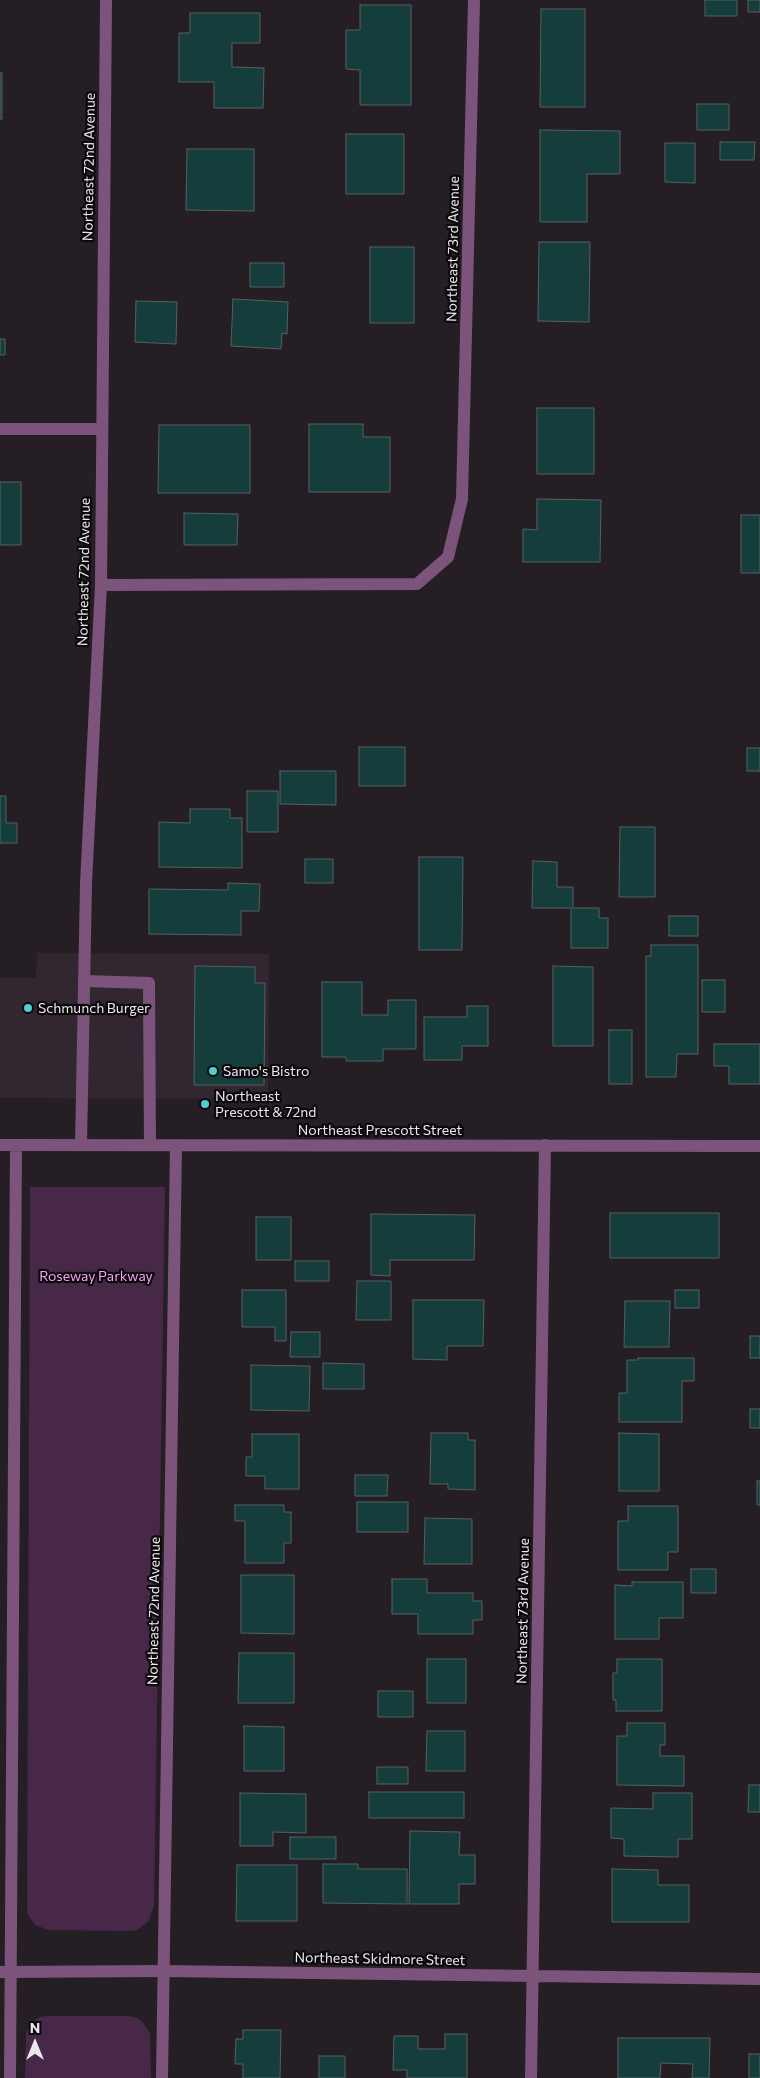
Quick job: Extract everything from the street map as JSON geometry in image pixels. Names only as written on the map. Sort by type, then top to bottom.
[{"type":"street","name":"Northeast 72nd Avenue","points":[[81,1144],[88,822],[101,585],[106,0]]},
{"type":"street","name":"Northeast 73rd Avenue","points":[[101,585],[417,584],[448,557],[462,499],[474,0]]},
{"type":"street","points":[[0,429],[102,429]]},
{"type":"street","points":[[84,982],[149,982],[150,1144]]},
{"type":"street","name":"Northeast Prescott Street","points":[[0,1144],[760,1146]]},
{"type":"street","points":[[10,2078],[6,1972],[16,1144]]},
{"type":"street","name":"Northeast 72nd Avenue","points":[[162,2078],[176,1145]]},
{"type":"street","name":"Northeast 73rd Avenue","points":[[531,2078],[545,1145]]},
{"type":"street","name":"Northeast Skidmore Street","points":[[6,1972],[163,1971],[760,1979]]},
{"type":"shaded area","points":[[37,953],[269,954],[268,1099],[0,1098],[0,978],[36,978]]},
{"type":"green space","name":"Roseway Parkway","points":[[30,1187],[165,1187],[154,1906],[148,1922],[137,1930],[130,1931],[49,1930],[35,1925],[27,1913]]},
{"type":"green space","points":[[128,2016],[138,2018],[150,2033],[151,2078],[25,2078],[26,2032],[34,2021],[40,2017]]},
{"type":"building","points":[[705,0],[737,0],[737,16],[705,16]]},
{"type":"building","points":[[748,0],[760,0],[760,12],[748,12]]},
{"type":"building","points":[[360,5],[411,5],[411,105],[360,105],[360,70],[346,69],[346,30],[360,30]]},
{"type":"building","points":[[541,9],[585,9],[585,107],[540,107]]},
{"type":"building","points":[[190,13],[260,13],[260,43],[232,43],[232,67],[264,68],[263,108],[214,108],[214,82],[179,82],[179,33],[190,33]]},
{"type":"building","points":[[0,73],[2,73],[2,119],[0,119]]},
{"type":"building","points":[[697,104],[729,104],[729,130],[697,130]]},
{"type":"building","points":[[540,130],[620,131],[620,174],[587,174],[587,222],[540,222]]},
{"type":"building","points":[[346,134],[404,134],[404,194],[346,194]]},
{"type":"building","points":[[720,142],[755,142],[754,160],[720,160]]},
{"type":"building","points":[[665,143],[695,143],[695,183],[665,182]]},
{"type":"building","points":[[187,149],[254,149],[254,211],[186,210]]},
{"type":"building","points":[[539,242],[590,242],[589,322],[538,321]]},
{"type":"building","points":[[370,247],[414,247],[414,323],[370,323]]},
{"type":"building","points":[[250,263],[284,263],[284,287],[250,287]]},
{"type":"building","points":[[233,299],[288,302],[287,334],[282,333],[281,349],[231,346]]},
{"type":"building","points":[[136,301],[177,302],[176,344],[135,342]]},
{"type":"building","points":[[0,339],[5,339],[5,355],[0,355]]},
{"type":"building","points":[[537,408],[594,408],[594,474],[537,474]]},
{"type":"building","points":[[309,424],[363,424],[363,437],[390,437],[390,492],[309,492]]},
{"type":"building","points":[[159,425],[250,425],[250,493],[158,493]]},
{"type":"building","points":[[0,482],[21,482],[21,545],[0,545]]},
{"type":"building","points":[[537,499],[601,500],[600,562],[523,562],[523,529],[537,530]]},
{"type":"building","points":[[184,513],[238,514],[237,545],[184,545]]},
{"type":"building","points":[[741,515],[760,515],[760,573],[741,573]]},
{"type":"building","points":[[359,747],[405,747],[405,786],[359,786]]},
{"type":"building","points":[[747,748],[760,748],[760,771],[747,771]]},
{"type":"building","points":[[280,771],[336,771],[336,805],[280,804]]},
{"type":"building","points":[[247,791],[278,791],[278,832],[247,832]]},
{"type":"building","points":[[0,796],[6,796],[6,823],[17,823],[17,843],[0,843]]},
{"type":"building","points":[[190,809],[230,809],[230,818],[242,818],[242,868],[159,867],[159,822],[190,823]]},
{"type":"building","points":[[620,827],[655,827],[655,897],[619,897]]},
{"type":"building","points":[[419,857],[463,857],[462,950],[419,950]]},
{"type":"building","points":[[305,859],[333,859],[333,883],[305,883]]},
{"type":"building","points":[[533,861],[557,862],[557,887],[573,887],[573,908],[599,908],[599,918],[608,918],[608,948],[571,948],[571,908],[532,908]]},
{"type":"building","points":[[228,883],[260,884],[259,911],[241,911],[241,935],[149,934],[149,889],[228,890]]},
{"type":"building","points":[[669,916],[698,916],[698,936],[669,936]]},
{"type":"building","points":[[651,945],[698,945],[698,1054],[677,1054],[676,1077],[646,1077],[646,956],[651,956]]},
{"type":"building","points":[[195,966],[255,967],[255,983],[265,983],[264,1085],[194,1085]]},
{"type":"building","points":[[553,966],[593,967],[593,1046],[553,1046]]},
{"type":"building","points":[[702,980],[725,980],[725,1012],[702,1012]]},
{"type":"building","points":[[322,982],[362,982],[362,1015],[388,1015],[388,1000],[416,1000],[416,1049],[383,1049],[383,1061],[346,1061],[346,1057],[322,1057]]},
{"type":"building","points":[[467,1006],[488,1006],[488,1046],[462,1046],[462,1060],[424,1060],[424,1017],[467,1017]]},
{"type":"building","points":[[609,1030],[632,1030],[632,1084],[609,1084]]},
{"type":"building","points":[[714,1044],[760,1044],[760,1084],[729,1084],[729,1066],[714,1066]]},
{"type":"building","points":[[610,1213],[719,1213],[719,1258],[610,1258]]},
{"type":"building","points":[[371,1214],[475,1215],[474,1260],[390,1260],[390,1276],[371,1275]]},
{"type":"building","points":[[256,1217],[291,1217],[291,1260],[256,1260]]},
{"type":"building","points":[[295,1261],[329,1261],[329,1281],[295,1281]]},
{"type":"building","points":[[357,1281],[391,1281],[391,1320],[356,1320]]},
{"type":"building","points":[[242,1290],[286,1290],[286,1341],[275,1341],[275,1327],[242,1327]]},
{"type":"building","points":[[675,1290],[699,1290],[699,1308],[675,1308]]},
{"type":"building","points":[[413,1300],[484,1300],[483,1346],[447,1346],[447,1360],[413,1359]]},
{"type":"building","points":[[625,1301],[670,1301],[669,1347],[624,1347]]},
{"type":"building","points":[[291,1332],[320,1332],[320,1357],[290,1357]]},
{"type":"building","points":[[750,1336],[760,1336],[760,1358],[750,1358]]},
{"type":"building","points":[[638,1358],[694,1358],[694,1381],[682,1381],[682,1422],[619,1422],[619,1393],[627,1393],[627,1360],[638,1360]]},
{"type":"building","points":[[323,1363],[364,1364],[364,1389],[323,1389]]},
{"type":"building","points":[[251,1365],[310,1366],[309,1411],[251,1410]]},
{"type":"building","points":[[750,1409],[760,1409],[760,1428],[750,1428]]},
{"type":"building","points":[[431,1433],[468,1433],[468,1440],[475,1440],[475,1490],[448,1489],[448,1484],[430,1484]]},
{"type":"building","points":[[619,1433],[659,1434],[659,1491],[619,1491]]},
{"type":"building","points":[[252,1434],[299,1434],[299,1489],[265,1489],[265,1476],[246,1476],[246,1457],[252,1457]]},
{"type":"building","points":[[355,1475],[388,1475],[387,1496],[355,1496]]},
{"type":"building","points":[[757,1481],[760,1481],[760,1505],[757,1505]]},
{"type":"building","points":[[357,1502],[408,1502],[408,1532],[357,1532]]},
{"type":"building","points":[[235,1505],[284,1505],[284,1512],[291,1512],[291,1543],[284,1543],[284,1563],[245,1563],[245,1521],[235,1521]]},
{"type":"building","points":[[628,1506],[678,1506],[678,1552],[668,1552],[668,1570],[618,1570],[618,1521],[628,1521]]},
{"type":"building","points":[[425,1518],[472,1519],[472,1564],[424,1564]]},
{"type":"building","points":[[691,1569],[716,1569],[716,1593],[691,1593]]},
{"type":"building","points":[[241,1575],[294,1575],[294,1634],[241,1633]]},
{"type":"building","points":[[392,1579],[427,1579],[427,1593],[473,1593],[473,1601],[482,1601],[482,1620],[473,1620],[473,1634],[418,1634],[418,1614],[392,1614]]},
{"type":"building","points":[[632,1582],[683,1582],[683,1618],[659,1618],[659,1639],[615,1639],[615,1585],[632,1586]]},
{"type":"building","points":[[239,1653],[294,1653],[294,1703],[238,1703]]},
{"type":"building","points":[[427,1659],[466,1659],[466,1703],[427,1703]]},
{"type":"building","points":[[617,1659],[662,1659],[662,1711],[616,1711],[616,1700],[613,1700],[613,1673],[617,1673]]},
{"type":"building","points":[[378,1691],[413,1691],[413,1717],[378,1717]]},
{"type":"building","points":[[627,1723],[665,1723],[665,1745],[660,1745],[660,1756],[684,1756],[684,1786],[617,1785],[617,1736],[627,1736]]},
{"type":"building","points":[[244,1726],[284,1727],[284,1771],[244,1771]]},
{"type":"building","points":[[427,1731],[465,1731],[465,1771],[426,1771]]},
{"type":"building","points":[[377,1767],[408,1767],[408,1784],[377,1784]]},
{"type":"building","points":[[749,1785],[760,1785],[760,1812],[748,1812]]},
{"type":"building","points":[[369,1792],[464,1792],[464,1818],[369,1818]]},
{"type":"building","points":[[240,1793],[306,1794],[306,1833],[273,1832],[273,1846],[240,1846]]},
{"type":"building","points":[[653,1793],[692,1793],[692,1839],[678,1839],[678,1857],[624,1856],[624,1839],[611,1838],[611,1808],[653,1809]]},
{"type":"building","points":[[410,1831],[460,1832],[459,1855],[475,1855],[475,1884],[459,1884],[459,1904],[409,1904]]},
{"type":"building","points":[[290,1837],[336,1837],[336,1859],[290,1859]]},
{"type":"building","points":[[323,1864],[358,1864],[358,1869],[407,1869],[407,1904],[323,1903]]},
{"type":"building","points":[[237,1865],[297,1865],[297,1921],[236,1921]]},
{"type":"building","points":[[612,1869],[658,1870],[658,1885],[689,1885],[689,1922],[612,1922]]},
{"type":"building","points":[[243,2030],[281,2030],[280,2078],[243,2078],[243,2064],[235,2064],[236,2039],[243,2039]]},
{"type":"building","points":[[445,2034],[467,2034],[467,2078],[407,2078],[407,2070],[393,2070],[394,2036],[418,2036],[418,2049],[445,2049]]},
{"type":"building","points":[[618,2038],[710,2038],[709,2078],[692,2078],[693,2064],[661,2063],[660,2078],[618,2078]]},
{"type":"building","points":[[749,2054],[760,2054],[760,2078],[749,2078]]},
{"type":"building","points":[[319,2056],[345,2056],[345,2078],[319,2078]]},
{"type":"place","name":"Schmunch Burger","points":[[28,1008]]},
{"type":"place","name":"Samo's Bistro","points":[[213,1071]]},
{"type":"place","name":"Northeast Prescott & 72nd","points":[[205,1104]]}]
